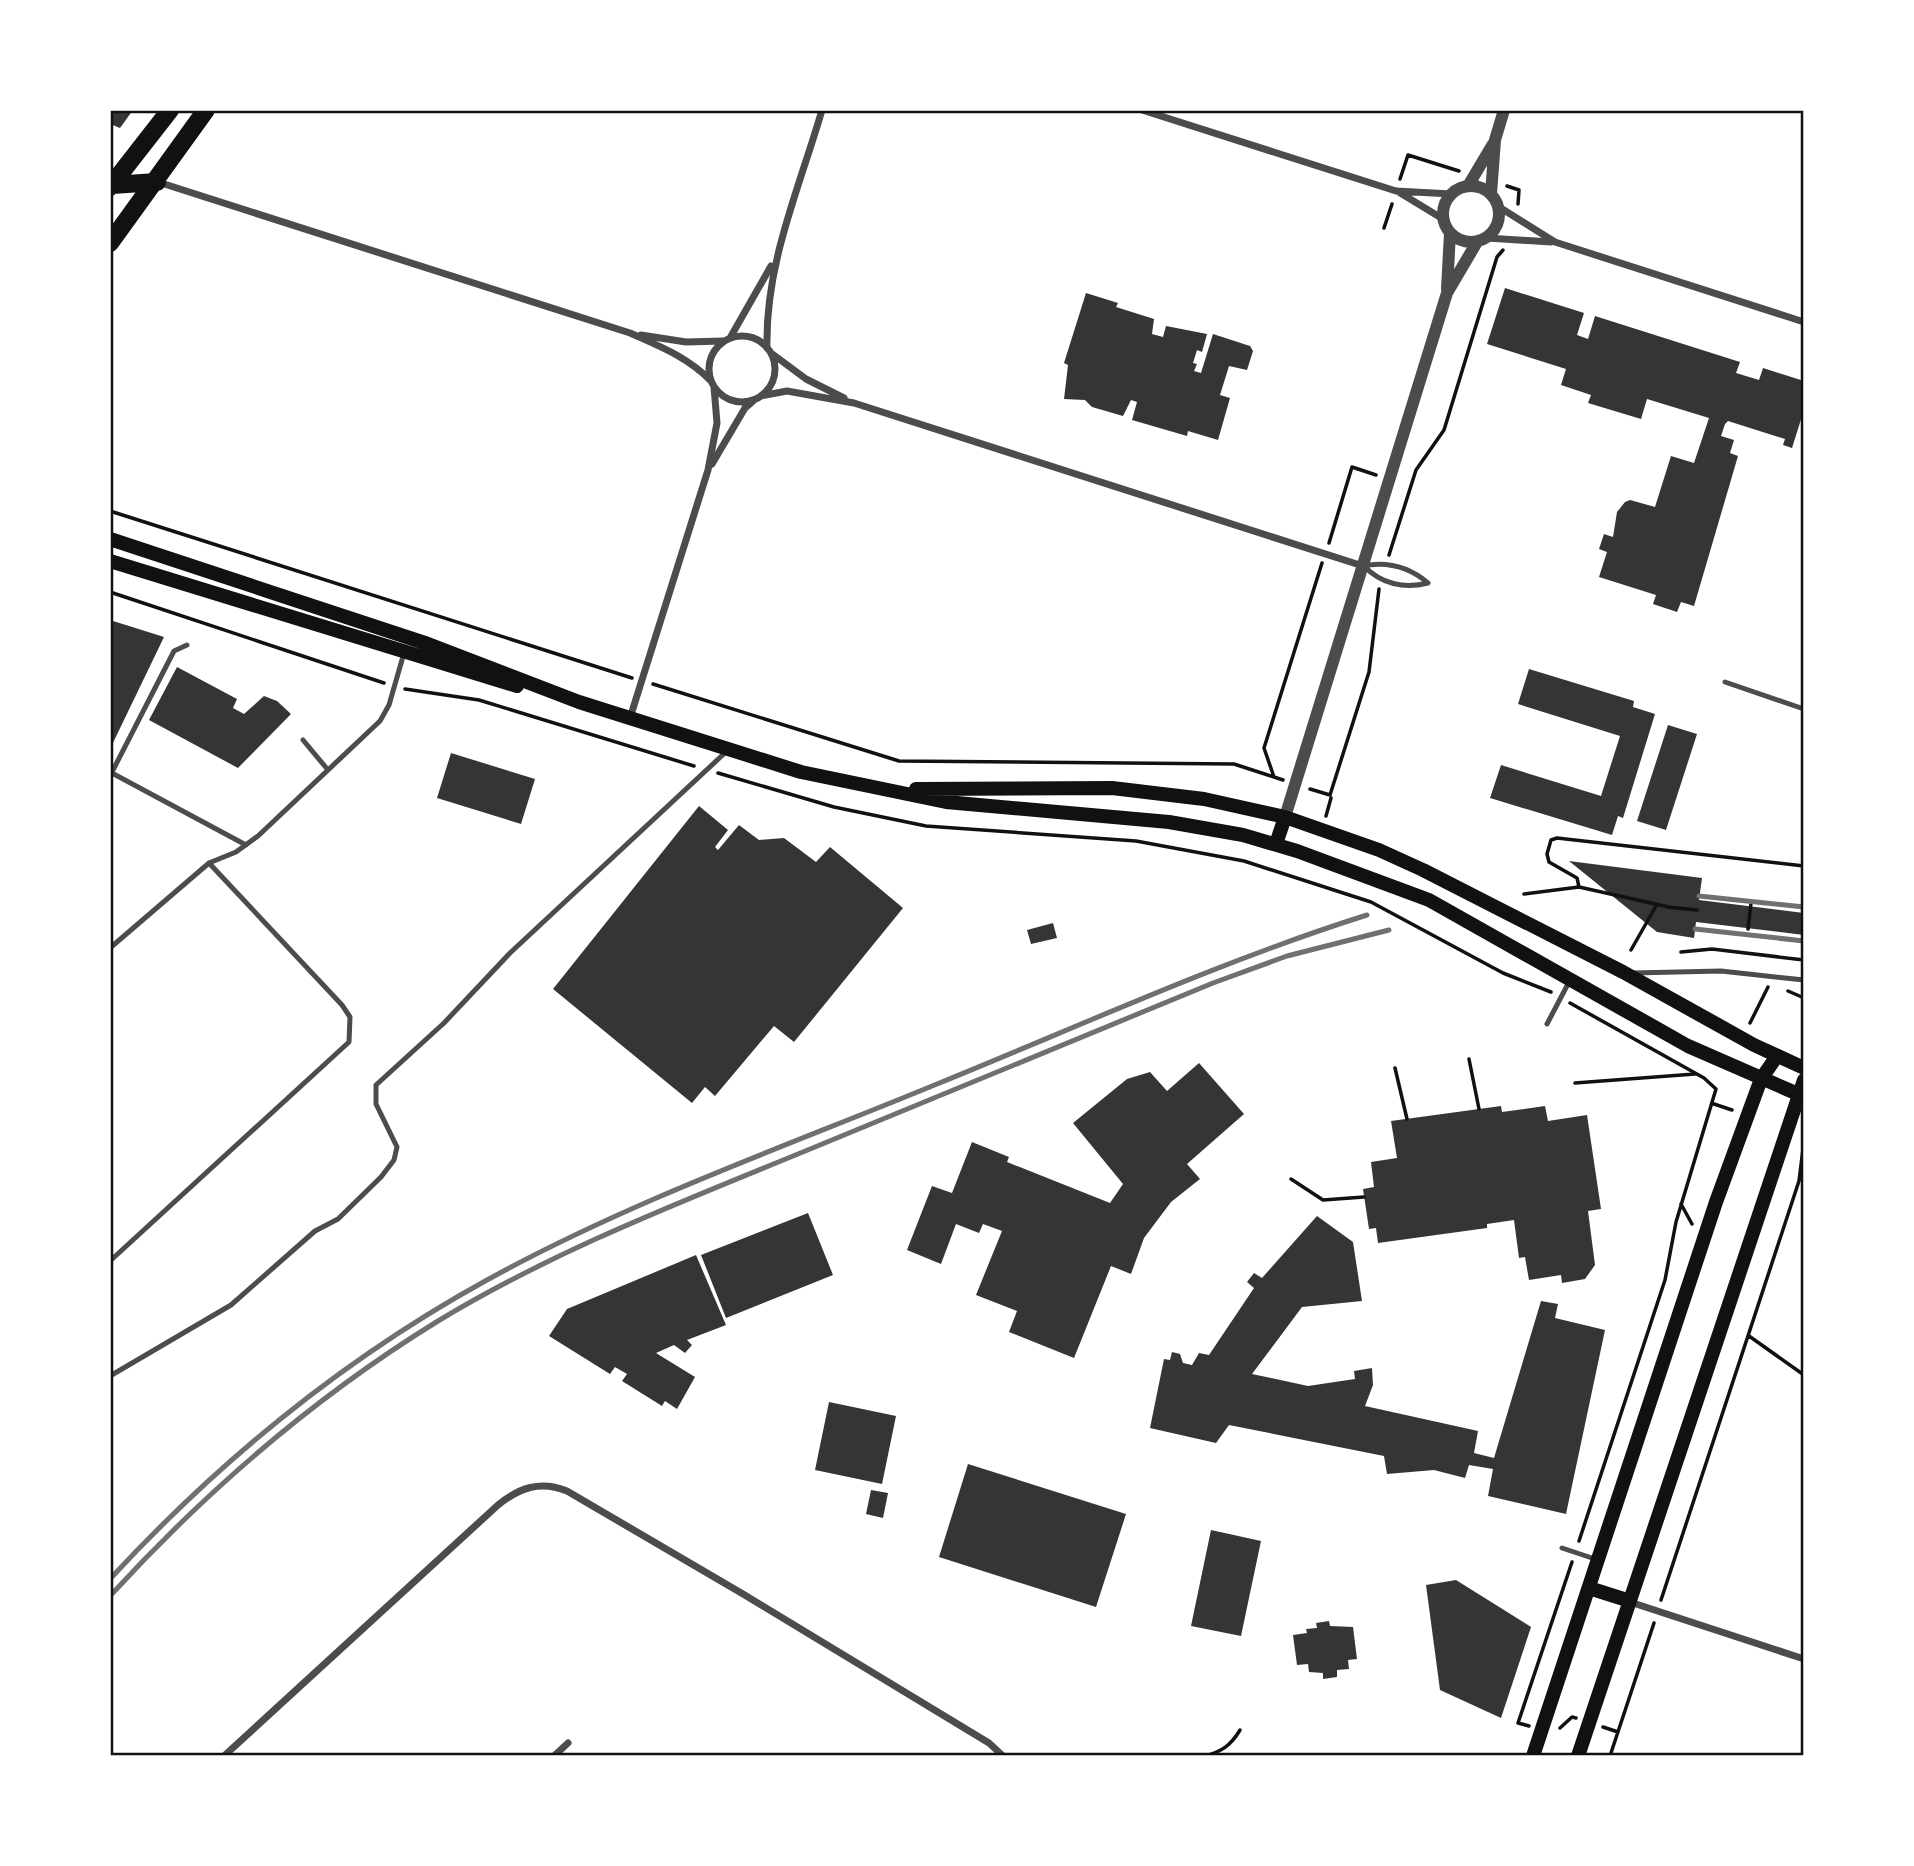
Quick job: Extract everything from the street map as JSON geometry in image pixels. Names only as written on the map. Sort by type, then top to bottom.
[{"type":"main road","points":[[111,185],[122,167],[170,110]]},
{"type":"main road","points":[[110,243],[157,182],[206,110]]},
{"type":"main road","points":[[122,167],[157,182]]},
{"type":"main road","points":[[111,185],[157,182]]},
{"type":"main road","points":[[110,539],[408,637],[579,702]]},
{"type":"main road","points":[[110,561],[509,684],[579,702],[728,750],[865,787],[985,807],[1169,822],[1276,844],[1354,870],[1429,900],[1688,1046],[1761,1079],[1802,1090],[1578,1756]]},
{"type":"main road","points":[[865,787],[963,790],[1112,788],[1204,799],[1285,817],[1369,846],[1423,870],[1804,1068]]},
{"type":"main road","points":[[1276,844],[1285,817]]},
{"type":"main road","points":[[1533,1756],[1716,1202],[1761,1079],[1777,1056]]},
{"type":"main road","points":[[1589,1588],[1629,1601]]},
{"type":"street","points":[[1142,110],[1396,191],[1443,219],[1450,233],[1447,293],[1285,817]]},
{"type":"street","points":[[1491,194],[1495,140],[1504,110]]},
{"type":"street","points":[[708,470],[745,408],[773,380],[774,361],[769,350],[768,306],[775,259],[822,111]]},
{"type":"street","points":[[1396,191],[1451,194],[1468,186],[1495,140]]},
{"type":"street","points":[[157,182],[630,333],[680,356],[731,401],[787,391],[854,403],[1363,565]]},
{"type":"street","points":[[1468,186],[1484,189],[1491,194],[1499,207],[1555,242],[1804,322]]},
{"type":"street","points":[[1443,219],[1446,201],[1451,194]]},
{"type":"street","points":[[1447,293],[1482,240],[1498,224],[1499,207]]},
{"type":"street","points":[[1450,233],[1467,243],[1482,240],[1555,242]]},
{"type":"street","points":[[630,718],[708,470],[717,423],[709,359],[726,340],[775,259]]},
{"type":"street","points":[[630,333],[686,342],[751,337],[806,379],[854,403]]},
{"type":"street","points":[[224,1756],[498,1505],[513,1493],[537,1486],[567,1492],[638,1532],[977,1736],[1003,1756]]},
{"type":"street","points":[[1629,1601],[1804,1659]]},
{"type":"street","points":[[554,1756],[568,1743]]},
{"type":"lane","points":[[1381,562],[1415,572],[1428,583],[1408,588],[1381,579],[1363,565],[1381,562]]},
{"type":"lane","points":[[110,948],[209,863],[228,857],[246,845],[386,713],[408,637]]},
{"type":"lane","points":[[187,645],[174,651],[111,773],[246,845]]},
{"type":"lane","points":[[1725,682],[1804,709]]},
{"type":"lane","points":[[303,740],[328,769]]},
{"type":"lane","points":[[110,1376],[231,1306],[315,1231],[338,1219],[381,1177],[394,1160],[397,1147],[376,1104],[376,1085],[444,1023],[528,936],[728,750]]},
{"type":"lane","points":[[110,1261],[340,1054],[349,1042],[349,1017],[342,1005],[209,863]]},
{"type":"lane","points":[[1623,972],[1721,971],[1804,980]]},
{"type":"lane","points":[[1547,1024],[1571,979]]},
{"type":"lane","points":[[1562,1548],[1598,1560]]},
{"type":"path","points":[[1274,777],[1264,748],[1352,467]]},
{"type":"path","points":[[110,511],[899,761],[1234,764],[1330,795],[1369,673],[1381,579]]},
{"type":"path","points":[[1579,887],[1577,878],[1549,862],[1547,854],[1551,840],[1557,838],[1804,866]]},
{"type":"path","points":[[1524,894],[1579,887],[1669,907]]},
{"type":"path","points":[[1748,929],[1751,902]]},
{"type":"path","points":[[1656,905],[1697,910]]},
{"type":"path","points":[[1631,950],[1656,905]]},
{"type":"path","points":[[1681,951],[1712,949],[1804,960]]},
{"type":"path","points":[[1750,1023],[1769,986],[1776,987]]},
{"type":"path","points":[[1784,988],[1804,998]]},
{"type":"path","points":[[1469,1059],[1479,1109]]},
{"type":"path","points":[[1395,1068],[1407,1119]]},
{"type":"path","points":[[1575,1083],[1697,1074]]},
{"type":"path","points":[[1541,1730],[1518,1723],[1665,1280],[1682,1205],[1716,1089]]},
{"type":"path","points":[[1610,1756],[1799,1181],[1804,1141]]},
{"type":"path","points":[[1291,1179],[1323,1200],[1364,1197]]},
{"type":"path","points":[[1749,1336],[1804,1375]]},
{"type":"path","points":[[1204,1756],[1218,1753],[1232,1743],[1240,1730]]},
{"type":"building","points":[[110,110],[133,110],[120,128],[110,124]]},
{"type":"building","points":[[1505,288],[1584,313],[1577,335],[1588,339],[1595,316],[1740,362],[1736,373],[1759,380],[1763,368],[1804,381],[1801,395],[1804,396],[1804,410],[1792,448],[1783,445],[1785,439],[1728,421],[1725,424],[1721,436],[1734,440],[1730,453],[1738,456],[1694,606],[1681,602],[1677,612],[1653,604],[1656,595],[1599,577],[1607,552],[1599,549],[1604,534],[1613,537],[1617,512],[1625,502],[1630,500],[1655,507],[1671,456],[1694,463],[1709,418],[1647,399],[1641,419],[1588,403],[1591,395],[1561,385],[1566,369],[1487,344]]},
{"type":"building","points":[[1086,293],[1118,303],[1116,307],[1154,319],[1152,334],[1163,337],[1166,326],[1207,334],[1202,352],[1197,350],[1193,363],[1197,364],[1194,371],[1201,373],[1213,334],[1250,346],[1253,351],[1247,370],[1229,366],[1220,395],[1230,398],[1218,440],[1188,431],[1187,436],[1132,420],[1137,402],[1131,400],[1123,416],[1092,407],[1085,400],[1064,399],[1068,365],[1064,363]]},
{"type":"building","points":[[110,620],[164,637],[110,749]]},
{"type":"building","points":[[177,667],[237,699],[233,708],[244,714],[264,696],[277,701],[291,714],[238,768],[149,720]]},
{"type":"building","points":[[1529,669],[1634,701],[1633,707],[1655,714],[1623,818],[1618,816],[1612,835],[1490,798],[1501,765],[1601,796],[1620,736],[1518,704]]},
{"type":"building","points":[[1668,725],[1697,734],[1666,830],[1637,821]]},
{"type":"building","points":[[451,753],[535,779],[521,824],[437,798]]},
{"type":"building","points":[[699,806],[728,830],[715,847],[718,850],[739,825],[759,840],[784,838],[816,862],[830,847],[903,908],[794,1042],[774,1026],[715,1096],[705,1087],[692,1103],[553,989]]},
{"type":"building","points":[[1569,861],[1702,878],[1699,900],[1804,913],[1804,935],[1696,922],[1694,938],[1657,932]]},
{"type":"building","points":[[1053,923],[1057,938],[1031,944],[1027,930]]},
{"type":"building","points":[[1199,1063],[1244,1114],[1187,1164],[1200,1179],[1171,1202],[1144,1238],[1131,1274],[1111,1266],[1074,1358],[1009,1332],[1017,1311],[976,1295],[1002,1231],[983,1224],[979,1233],[956,1224],[941,1264],[907,1250],[932,1186],[952,1193],[972,1142],[1009,1157],[1007,1162],[1110,1203],[1123,1184],[1073,1123],[1127,1079],[1150,1072],[1167,1091]]},
{"type":"building","points":[[1501,1106],[1502,1112],[1545,1106],[1548,1121],[1587,1115],[1601,1209],[1588,1211],[1595,1265],[1585,1279],[1562,1283],[1561,1275],[1529,1280],[1525,1257],[1519,1258],[1514,1220],[1487,1224],[1487,1228],[1378,1243],[1376,1228],[1369,1229],[1363,1189],[1374,1187],[1371,1162],[1397,1158],[1391,1121]]},
{"type":"building","points":[[808,1213],[833,1275],[726,1318],[701,1255]]},
{"type":"building","points":[[1317,1216],[1353,1242],[1362,1301],[1302,1307],[1252,1374],[1308,1386],[1355,1379],[1354,1371],[1372,1368],[1373,1385],[1365,1406],[1478,1431],[1474,1453],[1494,1458],[1541,1301],[1558,1304],[1555,1318],[1605,1330],[1566,1514],[1488,1496],[1493,1469],[1469,1465],[1465,1478],[1434,1470],[1387,1474],[1384,1456],[1229,1425],[1216,1443],[1150,1428],[1164,1359],[1170,1360],[1172,1352],[1180,1354],[1183,1363],[1192,1365],[1199,1353],[1209,1355],[1254,1288],[1247,1282],[1254,1273],[1262,1278]]},
{"type":"building","points":[[696,1255],[726,1325],[687,1340],[692,1345],[685,1353],[674,1345],[656,1353],[695,1377],[677,1409],[665,1401],[662,1406],[622,1381],[627,1374],[615,1367],[610,1374],[549,1336],[567,1309]]},
{"type":"building","points":[[829,1402],[896,1416],[882,1484],[815,1470]]},
{"type":"building","points":[[968,1464],[1126,1514],[1096,1607],[939,1557]]},
{"type":"building","points":[[871,1490],[888,1493],[883,1518],[866,1514]]},
{"type":"building","points":[[1211,1530],[1261,1541],[1241,1636],[1191,1626]]},
{"type":"building","points":[[1456,1580],[1531,1627],[1501,1718],[1440,1690],[1426,1585]]},
{"type":"building","points":[[1329,1621],[1330,1626],[1353,1627],[1357,1659],[1348,1660],[1349,1669],[1337,1670],[1337,1677],[1323,1679],[1323,1673],[1309,1672],[1308,1664],[1297,1665],[1293,1635],[1307,1633],[1306,1629],[1317,1628],[1316,1623]]},
{"type":"railway","points":[[1699,896],[1804,907]]},
{"type":"railway","points":[[110,1579],[195,1493],[286,1414],[384,1343],[435,1310],[541,1251],[709,1176],[1204,973],[1367,915]]},
{"type":"railway","points":[[1695,929],[1804,941]]},
{"type":"railway","points":[[110,1596],[224,1482],[306,1413],[438,1321],[525,1273],[661,1211],[1213,983],[1287,956],[1389,930]]}]
